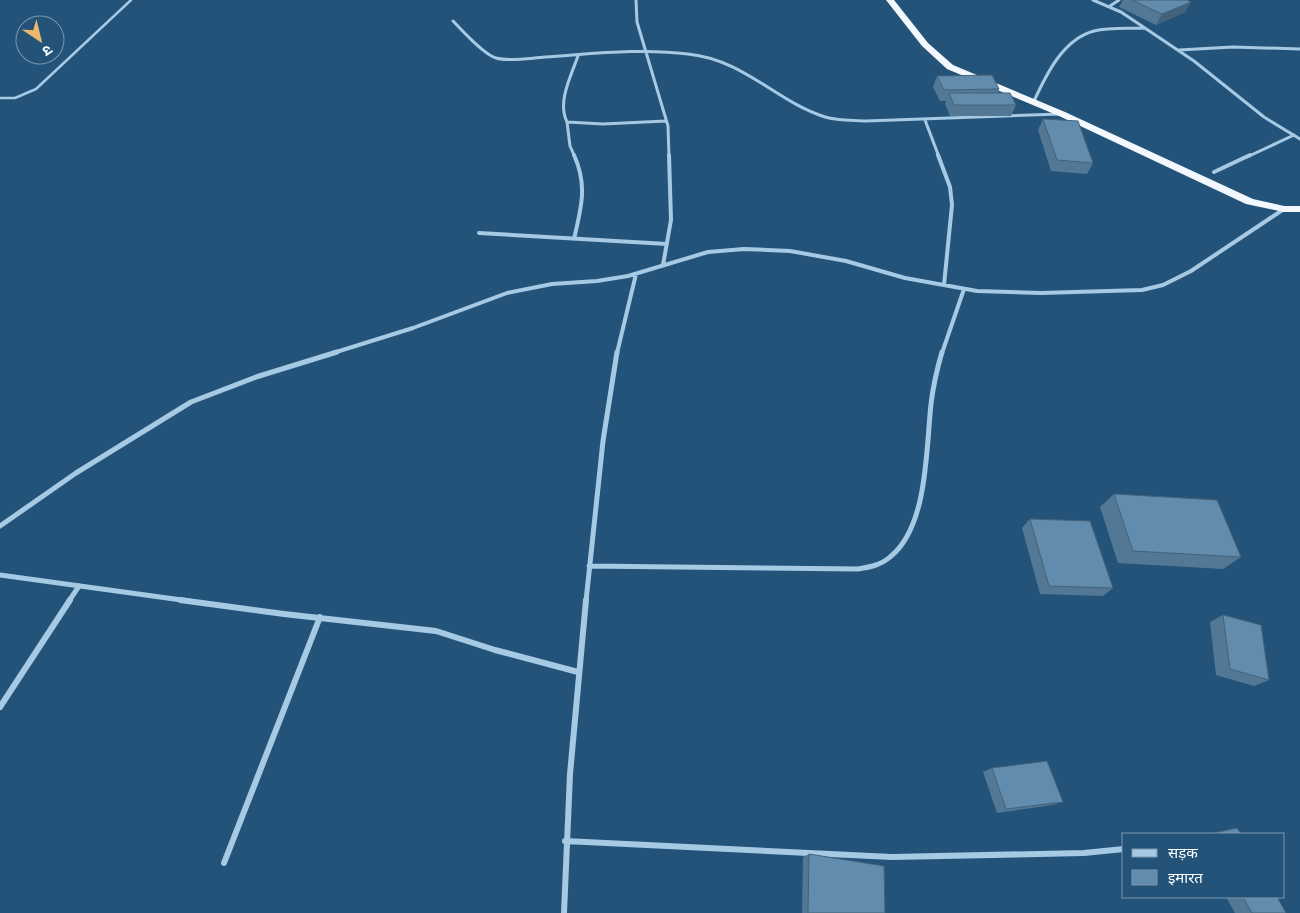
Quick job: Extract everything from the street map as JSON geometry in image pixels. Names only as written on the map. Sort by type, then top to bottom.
[{"type":"highway","points":[[890,0],[936,58],[950,67],[1062,114],[1250,202],[1284,209],[1300,209]]},
{"type":"street","points":[[636,0],[634,5],[637,22],[666,121],[672,201],[671,220],[663,265]]},
{"type":"street","points":[[1093,0],[1110,6],[1178,50],[1264,117],[1300,139]]},
{"type":"street","points":[[1110,6],[1119,0]]},
{"type":"street","points":[[453,21],[488,54],[495,58],[645,53],[694,55],[710,58],[761,81],[821,115],[836,120],[925,120],[1062,114]]},
{"type":"street","points":[[1034,102],[1044,78],[1053,64],[1082,37],[1098,31],[1145,28]]},
{"type":"street","points":[[1178,50],[1233,47],[1300,49]]},
{"type":"street","points":[[574,239],[582,201],[583,182],[579,166],[570,146],[567,122],[563,117],[562,107],[578,56]]},
{"type":"street","points":[[925,120],[950,188],[952,205],[944,285]]},
{"type":"street","points":[[567,122],[603,124],[666,121]]},
{"type":"street","points":[[1214,172],[1294,135]]},
{"type":"street","points":[[0,526],[117,447],[191,402],[214,392],[405,331],[507,293],[552,284],[597,282],[636,274],[663,265],[717,252],[744,249],[790,251],[846,261],[905,278],[977,291],[1125,291],[1163,285],[1218,254],[1284,209]]},
{"type":"street","points":[[479,233],[667,244]]},
{"type":"street","points":[[564,913],[565,841],[578,672],[589,566],[604,437],[626,308],[636,274]]},
{"type":"street","points":[[589,566],[858,570],[878,565],[893,556],[910,527],[924,481],[928,417],[934,382],[964,289]]},
{"type":"street","points":[[0,575],[320,618],[436,631],[495,650],[578,672]]},
{"type":"street","points":[[0,707],[79,586]]},
{"type":"street","points":[[224,863],[320,618]]},
{"type":"street","points":[[565,841],[892,856],[1084,853],[1122,849]]},
{"type":"lane","points":[[0,98],[15,98],[36,89],[130,0]]},
{"type":"building","points":[[1132,0],[1187,0],[1191,2],[1162,14]]},
{"type":"building","points":[[992,75],[999,89],[944,90],[937,76]]},
{"type":"building","points":[[949,93],[1010,93],[1016,105],[954,105]]},
{"type":"building","points":[[1043,119],[1078,121],[1093,163],[1057,160]]},
{"type":"building","points":[[1114,494],[1217,500],[1241,557],[1133,551]]},
{"type":"building","points":[[1030,519],[1090,521],[1113,588],[1049,586]]},
{"type":"building","points":[[1223,615],[1261,625],[1269,680],[1230,669]]},
{"type":"building","points":[[1047,761],[1063,802],[1006,809],[992,768]]},
{"type":"building","points":[[1237,828],[1240,833],[1214,833]]},
{"type":"building","points":[[809,854],[884,866],[885,913],[808,913]]},
{"type":"building","points":[[1244,898],[1278,898],[1286,913],[1252,913]]}]
